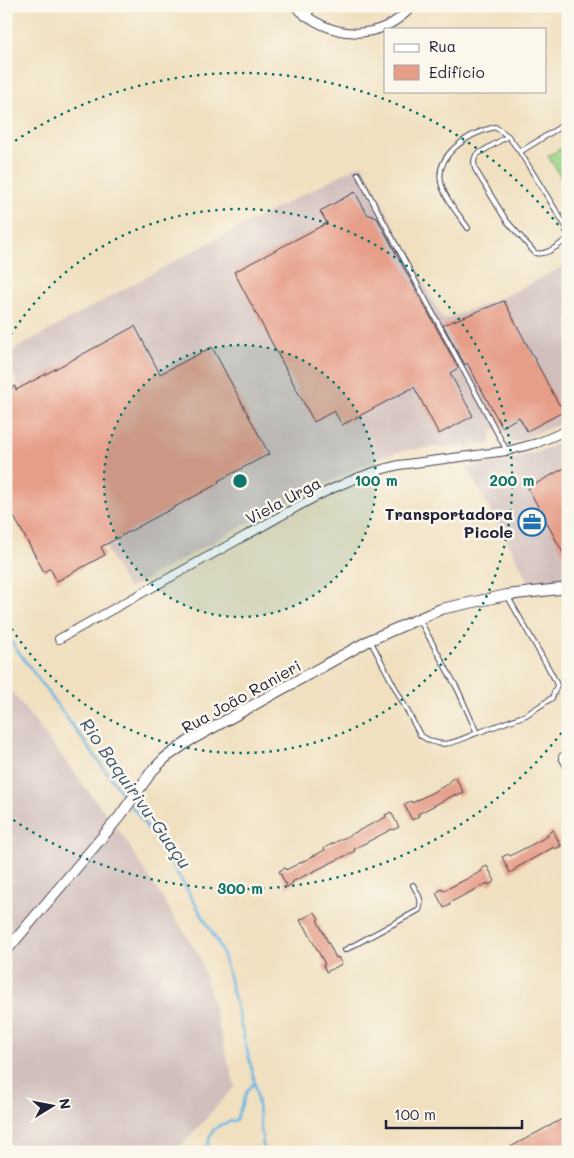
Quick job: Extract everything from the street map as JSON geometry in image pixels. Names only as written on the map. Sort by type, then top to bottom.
[{"type":"street","points":[[294,6],[305,16],[322,26],[341,32],[366,32],[386,27],[405,15],[413,6]]},
{"type":"street","points":[[305,16],[313,6]]},
{"type":"street","name":"Viela Urga","points":[[59,639],[300,505],[356,478],[399,465],[507,451],[537,443],[568,430]]},
{"type":"street","name":"Rua João Ranieri","points":[[6,950],[120,816],[152,770],[181,747],[370,640],[418,618],[441,609],[507,595],[568,588]]},
{"type":"street","points":[[563,757],[568,766]]},
{"type":"lane","points":[[520,152],[568,122]]},
{"type":"lane","points":[[468,228],[443,189],[440,174],[444,159],[464,140],[484,129],[495,127],[508,136],[520,152],[568,230]]},
{"type":"lane","points":[[508,136],[476,155],[474,169],[506,220],[535,253],[547,252],[568,239]]},
{"type":"lane","points":[[358,174],[507,451]]},
{"type":"lane","points":[[370,640],[420,735],[431,743],[448,744],[526,715],[552,698],[557,686],[507,595]]},
{"type":"lane","points":[[418,618],[458,690],[477,733]]},
{"type":"lane","points":[[345,950],[419,910],[421,904],[413,885]]},
{"type":"shaded area","points":[[362,164],[443,320],[504,297],[568,264],[568,421],[511,443],[501,427],[491,432],[491,441],[487,445],[477,444],[468,447],[462,444],[459,447],[407,450],[386,455],[246,524],[128,589],[6,362],[6,354],[182,257]]},
{"type":"shaded area","name":"Transportadora Picole","points":[[568,440],[568,578],[529,582],[467,467],[510,460],[538,452]]},
{"type":"shaded area","points":[[6,684],[122,835],[200,957],[235,1086],[176,1152],[6,1152]]},
{"type":"green space","points":[[568,144],[568,189],[548,156]]},
{"type":"building","points":[[355,192],[367,214],[377,218],[458,368],[450,373],[473,416],[439,434],[414,387],[342,425],[334,411],[314,422],[234,272],[327,223],[320,211]]},
{"type":"building","points":[[504,301],[559,405],[561,404],[565,411],[527,431],[519,417],[502,427],[467,363],[465,365],[443,325]]},
{"type":"building","points":[[135,326],[160,374],[212,347],[269,454],[101,547],[105,555],[57,581],[50,568],[44,572],[6,502],[6,391],[15,386],[16,390]]},
{"type":"building","points":[[568,466],[568,562],[528,488]]},
{"type":"building","points":[[455,777],[464,793],[457,796],[456,794],[418,814],[419,816],[412,820],[404,804],[411,801],[412,803],[450,783],[449,781]]},
{"type":"building","points":[[391,812],[399,827],[292,882],[287,887],[279,871],[285,868],[286,870],[325,850],[324,848],[386,817],[385,815]]},
{"type":"building","points":[[553,830],[561,846],[555,849],[554,847],[510,873],[502,857],[508,854],[510,856],[548,836],[547,834]]},
{"type":"building","points":[[487,866],[495,881],[449,903],[450,905],[444,908],[436,893],[482,871],[481,869]]},
{"type":"building","points":[[315,912],[319,919],[317,920],[336,958],[338,957],[342,964],[326,972],[323,965],[325,964],[300,920]]},
{"type":"building","points":[[566,1117],[568,1121],[568,1144],[553,1152],[501,1152]]},
{"type":"waterway","name":"Rio Baquirivu-Guaçu","points":[[6,635],[127,800]]},
{"type":"waterway","name":"Rio Baquirivu-Guaçu","points":[[130,804],[163,849],[220,946],[255,1083],[264,1152]]},
{"type":"waterway","points":[[201,1152],[208,1145],[211,1134],[217,1127],[236,1120],[247,1091],[254,1083]]},
{"type":"waterway","points":[[182,1152],[188,1148],[199,1152]]},
{"type":"place","name":"Transportadora Picole","points":[[532,522]]}]
